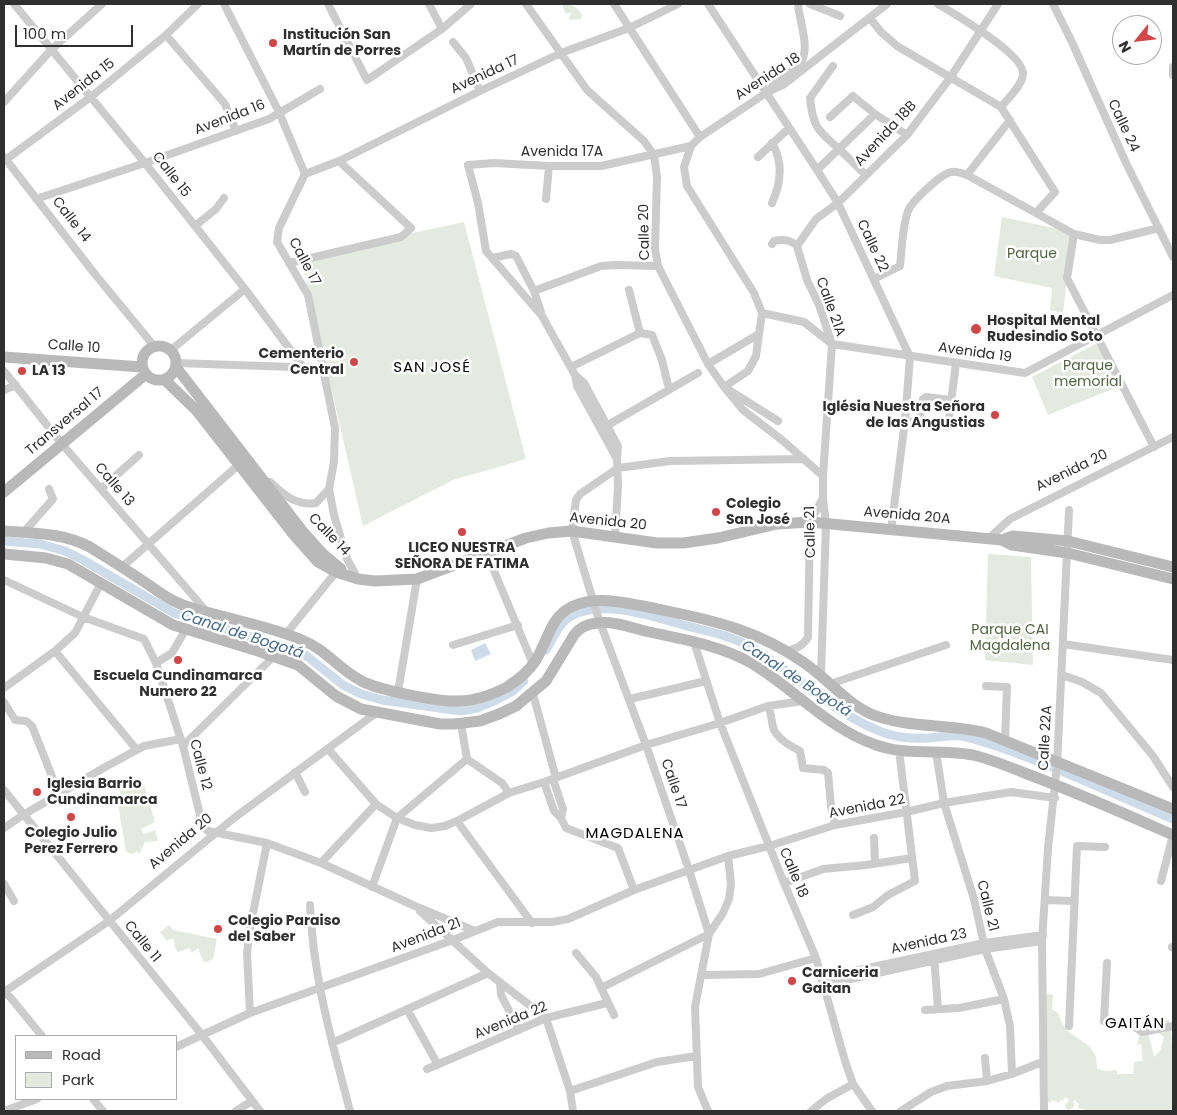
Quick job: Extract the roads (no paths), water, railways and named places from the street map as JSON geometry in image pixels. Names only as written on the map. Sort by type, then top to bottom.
[{"type":"main road","points":[[154,346],[162,346],[171,350],[176,358],[177,366],[170,377],[158,381],[151,379],[144,370],[144,354],[154,346]]},
{"type":"main road","name":"Calle 10","points":[[4,357],[144,370]]},
{"type":"main road","name":"Calle 14","points":[[177,366],[294,536],[318,562],[336,572],[354,578]]},
{"type":"main road","name":"Transversal 17","points":[[4,492],[62,444],[144,370]]},
{"type":"main road","name":"Calle 14","points":[[165,380],[197,411],[323,554],[354,578]]},
{"type":"main road","name":"Avenida 20A","points":[[810,522],[1002,540],[1012,545],[1068,547],[1173,567]]},
{"type":"main road","name":"Avenida 20","points":[[354,578],[375,581],[417,579],[526,538],[548,533],[572,531],[657,543],[683,543],[718,538],[777,524],[810,522]]},
{"type":"main road","points":[[4,531],[56,535],[77,540],[122,566],[175,602],[286,634],[318,648],[360,681],[374,687],[447,701],[470,700],[490,694],[508,686],[522,676],[533,664],[558,616],[572,606],[619,602],[720,622],[759,637],[788,651],[821,675],[854,704],[883,718],[909,723],[976,730],[1005,740],[1058,764],[1173,809]]},
{"type":"main road","name":"Avenida 20A","points":[[1068,547],[1173,579]]},
{"type":"main road","points":[[4,554],[46,558],[63,562],[162,619],[186,629],[298,665],[336,696],[348,703],[376,713],[440,724],[460,724],[480,720],[516,706],[533,694],[552,674],[577,631],[586,625],[599,621],[694,642],[740,657],[764,671],[803,701],[856,737],[883,748],[966,754],[982,758],[1056,783],[1173,835]]},
{"type":"street","name":"Calle 15","points":[[14,4],[92,96],[303,367]]},
{"type":"street","points":[[4,102],[52,50],[102,4]]},
{"type":"street","name":"Avenida 15","points":[[4,159],[92,96],[166,35],[198,4]]},
{"type":"street","points":[[224,4],[279,112],[306,174]]},
{"type":"street","points":[[328,4],[367,80],[442,29],[471,4]]},
{"type":"street","points":[[429,4],[442,29]]},
{"type":"street","points":[[526,4],[587,90],[644,141],[654,155],[691,146]]},
{"type":"street","points":[[614,4],[700,137]]},
{"type":"street","name":"Avenida 17","points":[[306,174],[561,53],[630,28],[678,4]]},
{"type":"street","name":"Calle 22","points":[[708,4],[838,203],[910,357],[905,421],[891,530]]},
{"type":"street","points":[[766,93],[779,79],[799,65],[806,52],[798,4]]},
{"type":"street","points":[[810,4],[840,16]]},
{"type":"street","name":"Avenida 18","points":[[691,146],[700,137],[766,93],[783,85],[887,4]]},
{"type":"street","points":[[938,4],[981,31],[1006,50],[1023,70],[1023,77],[1002,108]]},
{"type":"street","name":"Avenida 18B","points":[[797,246],[816,219],[838,203],[907,135],[950,78],[998,4]]},
{"type":"street","name":"Calle 24","points":[[1053,4],[1126,163],[1173,257]]},
{"type":"street","points":[[870,18],[881,32],[897,46],[1002,108],[1055,192],[1036,213]]},
{"type":"street","points":[[166,35],[225,104],[236,131]]},
{"type":"street","points":[[453,42],[466,58],[480,91]]},
{"type":"street","points":[[833,66],[810,98],[811,110],[821,134],[866,175]]},
{"type":"street","points":[[1173,66],[1173,75]]},
{"type":"street","name":"Avenida 16","points":[[36,198],[145,163],[268,119],[320,89]]},
{"type":"street","points":[[830,117],[853,96],[875,114],[907,135]]},
{"type":"street","points":[[818,170],[875,114]]},
{"type":"street","points":[[966,174],[1010,120]]},
{"type":"street","points":[[758,156],[789,128]]},
{"type":"street","points":[[772,143],[778,152],[780,160],[779,187],[772,203]]},
{"type":"street","points":[[691,146],[684,167],[688,186],[754,293],[762,313],[756,356],[748,371],[724,387],[778,421]]},
{"type":"street","name":"Avenida 17A","points":[[492,258],[486,251],[478,203],[468,165],[494,163],[600,166],[654,155]]},
{"type":"street","name":"Calle 20","points":[[654,155],[657,177],[655,250],[658,266],[708,364],[743,410],[782,440],[823,476]]},
{"type":"street","name":"Calle 14","points":[[4,159],[154,346]]},
{"type":"street","points":[[289,263],[401,237],[411,228],[339,160]]},
{"type":"street","points":[[546,199],[549,166]]},
{"type":"street","points":[[874,278],[900,266],[906,219],[909,210],[914,202],[945,174],[953,171],[966,174],[1074,234],[1100,240],[1110,240],[1159,228]]},
{"type":"street","name":"Calle 17","points":[[306,174],[279,228],[277,242],[308,295],[334,428],[334,462],[329,489],[334,515],[354,578]]},
{"type":"street","points":[[195,226],[216,209],[224,198]]},
{"type":"street","points":[[1074,234],[1067,278],[1154,447]]},
{"type":"street","points":[[772,244],[774,241],[779,240],[793,242],[797,246]]},
{"type":"street","name":"Calle 21A","points":[[797,246],[807,280],[819,305],[832,344],[823,498]]},
{"type":"street","points":[[542,316],[534,291],[516,256],[511,254],[492,258],[542,316],[571,367],[577,386],[617,459]]},
{"type":"street","points":[[534,291],[601,266],[658,266]]},
{"type":"street","points":[[171,350],[244,289]]},
{"type":"street","points":[[630,290],[640,333]]},
{"type":"street","name":"Avenida 19","points":[[762,313],[804,322],[832,344],[1025,373],[1173,295]]},
{"type":"street","points":[[571,367],[640,333],[652,335],[662,360],[669,389]]},
{"type":"street","points":[[708,364],[759,334]]},
{"type":"street","points":[[905,421],[948,426],[956,364]]},
{"type":"street","points":[[177,366],[322,368]]},
{"type":"street","name":"Calle 13","points":[[4,371],[62,444],[208,613]]},
{"type":"street","points":[[608,424],[698,373]]},
{"type":"street","points":[[575,375],[584,383],[608,424],[618,446],[615,536]]},
{"type":"street","points":[[4,390],[16,385]]},
{"type":"street","points":[[919,422],[923,399],[926,397],[951,400]]},
{"type":"street","name":"Avenida 20","points":[[988,539],[1010,519],[1173,437]]},
{"type":"street","points":[[101,488],[139,455]]},
{"type":"street","points":[[618,468],[670,461],[804,459]]},
{"type":"street","points":[[122,566],[242,462],[287,498],[306,505],[316,504],[329,489]]},
{"type":"street","name":"Calle 17","points":[[618,468],[580,494],[576,500],[572,531],[599,621],[630,699],[690,870],[709,934],[695,1007],[698,1087],[708,1111]]},
{"type":"street","points":[[24,532],[53,499],[49,489]]},
{"type":"street","name":"Calle 21","points":[[788,651],[799,648],[808,637],[810,522],[823,498]]},
{"type":"street","name":"Calle 21","points":[[821,675],[826,524],[823,498]]},
{"type":"street","name":"Calle 22A","points":[[1044,1111],[1042,938],[1048,848],[1058,764],[1069,510]]},
{"type":"street","points":[[809,544],[825,545]]},
{"type":"street","points":[[487,554],[533,664]]},
{"type":"street","points":[[286,634],[336,572]]},
{"type":"street","points":[[398,692],[417,579]]},
{"type":"street","name":"Calle 12","points":[[4,580],[83,617],[144,639],[156,662],[182,742],[204,827],[208,831],[216,833]]},
{"type":"street","points":[[4,687],[55,651],[75,633],[101,583]]},
{"type":"street","points":[[453,645],[518,625]]},
{"type":"street","points":[[156,662],[172,653],[186,629]]},
{"type":"street","name":"Calle 18","points":[[694,642],[720,723],[816,958],[844,1061],[853,1084],[872,1111]]},
{"type":"street","points":[[1063,644],[1173,660]]},
{"type":"street","points":[[830,684],[946,645]]},
{"type":"street","points":[[55,651],[137,750]]},
{"type":"street","points":[[4,828],[23,815],[144,746],[182,742],[274,656]]},
{"type":"street","points":[[1062,675],[1082,682],[1100,693],[1153,756],[1173,787]]},
{"type":"street","points":[[630,699],[706,681]]},
{"type":"street","points":[[986,686],[1007,687],[1005,740]]},
{"type":"street","points":[[533,694],[562,809],[561,818]]},
{"type":"street","points":[[328,749],[376,804],[397,818],[415,826],[431,828],[457,822],[508,794],[646,745],[720,723],[768,706],[803,701]]},
{"type":"street","points":[[4,702],[15,720],[26,721],[32,726],[59,794]]},
{"type":"street","points":[[768,706],[772,713],[774,730],[781,739],[800,752],[803,768],[824,770],[828,774],[830,806],[835,825]]},
{"type":"street","name":"Avenida 20","points":[[4,992],[109,921],[234,818],[376,713]]},
{"type":"street","points":[[460,724],[467,759],[502,784],[508,794]]},
{"type":"street","points":[[853,915],[873,907],[888,895],[915,881],[899,750]]},
{"type":"street","name":"Calle 21","points":[[936,752],[944,803],[974,898],[985,946],[1004,999],[1010,1026],[1012,1074]]},
{"type":"street","points":[[372,887],[397,818],[467,759]]},
{"type":"street","points":[[295,772],[305,792]]},
{"type":"street","points":[[544,782],[554,811],[561,818],[566,828],[618,848],[634,890]]},
{"type":"street","name":"Calle 11","points":[[4,790],[202,1035],[260,1111]]},
{"type":"street","name":"Avenida 22","points":[[690,870],[728,856],[769,846],[835,825],[944,803],[1011,792],[1055,798]]},
{"type":"street","points":[[321,863],[376,804]]},
{"type":"street","points":[[457,822],[532,923]]},
{"type":"street","points":[[216,833],[267,843],[321,863],[475,931]]},
{"type":"street","points":[[1161,881],[1173,835]]},
{"type":"street","points":[[874,838],[875,863]]},
{"type":"street","points":[[250,1013],[247,953],[250,928],[267,843]]},
{"type":"street","points":[[1069,1026],[1077,846],[1105,847]]},
{"type":"street","points":[[601,988],[709,934],[724,913],[729,899],[731,884],[728,856]]},
{"type":"street","points":[[784,883],[823,869],[912,858]]},
{"type":"street","name":"Avenida 21","points":[[178,1046],[250,1013],[498,922],[532,923],[568,919],[634,890],[690,870]]},
{"type":"street","points":[[4,884],[14,900]]},
{"type":"street","points":[[1045,900],[1074,901]]},
{"type":"street","points":[[310,905],[312,941],[319,989],[350,1111]]},
{"type":"street","points":[[415,906],[488,972],[546,1018],[570,1091],[573,1111]]},
{"type":"street","name":"Avenida 23","points":[[823,982],[985,946],[1042,938]]},
{"type":"street","points":[[576,953],[596,977],[614,1016]]},
{"type":"street","points":[[701,975],[758,974],[816,958]]},
{"type":"street","points":[[934,958],[938,1009]]},
{"type":"street","points":[[1107,963],[1104,1021],[1131,1024],[1142,1032],[1173,1026]]},
{"type":"street","points":[[332,1043],[488,972]]},
{"type":"street","points":[[500,982],[501,995],[519,1030]]},
{"type":"street","points":[[4,992],[41,1035]]},
{"type":"street","points":[[925,1010],[959,1008],[1004,999]]},
{"type":"street","name":"Avenida 22","points":[[427,1069],[546,1018],[607,1003]]},
{"type":"street","points":[[407,1009],[438,1064]]},
{"type":"street","points":[[570,1091],[658,1062],[696,1056]]},
{"type":"street","points":[[985,1058],[987,1081]]},
{"type":"street","points":[[901,1111],[930,1092],[947,1086],[987,1081],[1012,1074],[1042,1062]]},
{"type":"street","points":[[811,1111],[826,1099],[853,1084]]},
{"type":"street","points":[[4,1111],[34,1100]]},
{"type":"street","points":[[94,1100],[103,1111]]},
{"type":"street","points":[[236,1111],[252,1101]]},
{"type":"water","points":[[485,643],[491,654],[475,661],[471,650]]},
{"type":"waterway","name":"Canal de Bogotá","points":[[4,541],[40,544],[65,551],[174,613],[303,653],[343,685],[361,694],[382,700],[461,711],[477,708],[496,700],[513,691],[524,681]]},
{"type":"waterway","name":"Canal de Bogotá","points":[[546,650],[557,630],[573,615],[600,609],[615,609],[645,614],[741,642],[773,661],[845,714],[883,732],[896,736],[916,738],[961,736],[989,743],[1055,768],[1173,819]]},
{"type":"place","name":"Institución San Martín de Porres","points":[[273,43]]},
{"type":"place","name":"Hospital Mental Rudesindio Soto","points":[[976,329]]},
{"type":"place","name":"Cementerio Central","points":[[354,362]]},
{"type":"place","name":"LA 13","points":[[22,371]]},
{"type":"place","name":"Iglésia Nuestra Señora de las Angustias","points":[[995,415]]},
{"type":"place","name":"Colegio San José","points":[[716,512]]},
{"type":"place","name":"LICEO NUESTRA SEÑORA DE FATIMA","points":[[462,532]]},
{"type":"place","name":"Escuela Cundinamarca Numero 22","points":[[178,660]]},
{"type":"place","name":"Iglesia Barrio Cundinamarca","points":[[37,792]]},
{"type":"place","name":"Colegio Julio Perez Ferrero","points":[[71,817]]},
{"type":"place","name":"Colegio Paraiso del Saber","points":[[218,929]]},
{"type":"place","name":"Carniceria Gaitan","points":[[792,981]]},
{"type":"district","name":"SAN JOSÉ","points":[[432,368]]},
{"type":"district","name":"MAGDALENA","points":[[635,834]]},
{"type":"district","name":"GAITÁN","points":[[1135,1024]]},
{"type":"park label","name":"Parque","points":[[1032,254]]},
{"type":"park label","name":"Parque memorial","points":[[1088,374]]},
{"type":"park label","name":"Parque CAI Magdalena","points":[[1010,638]]}]
